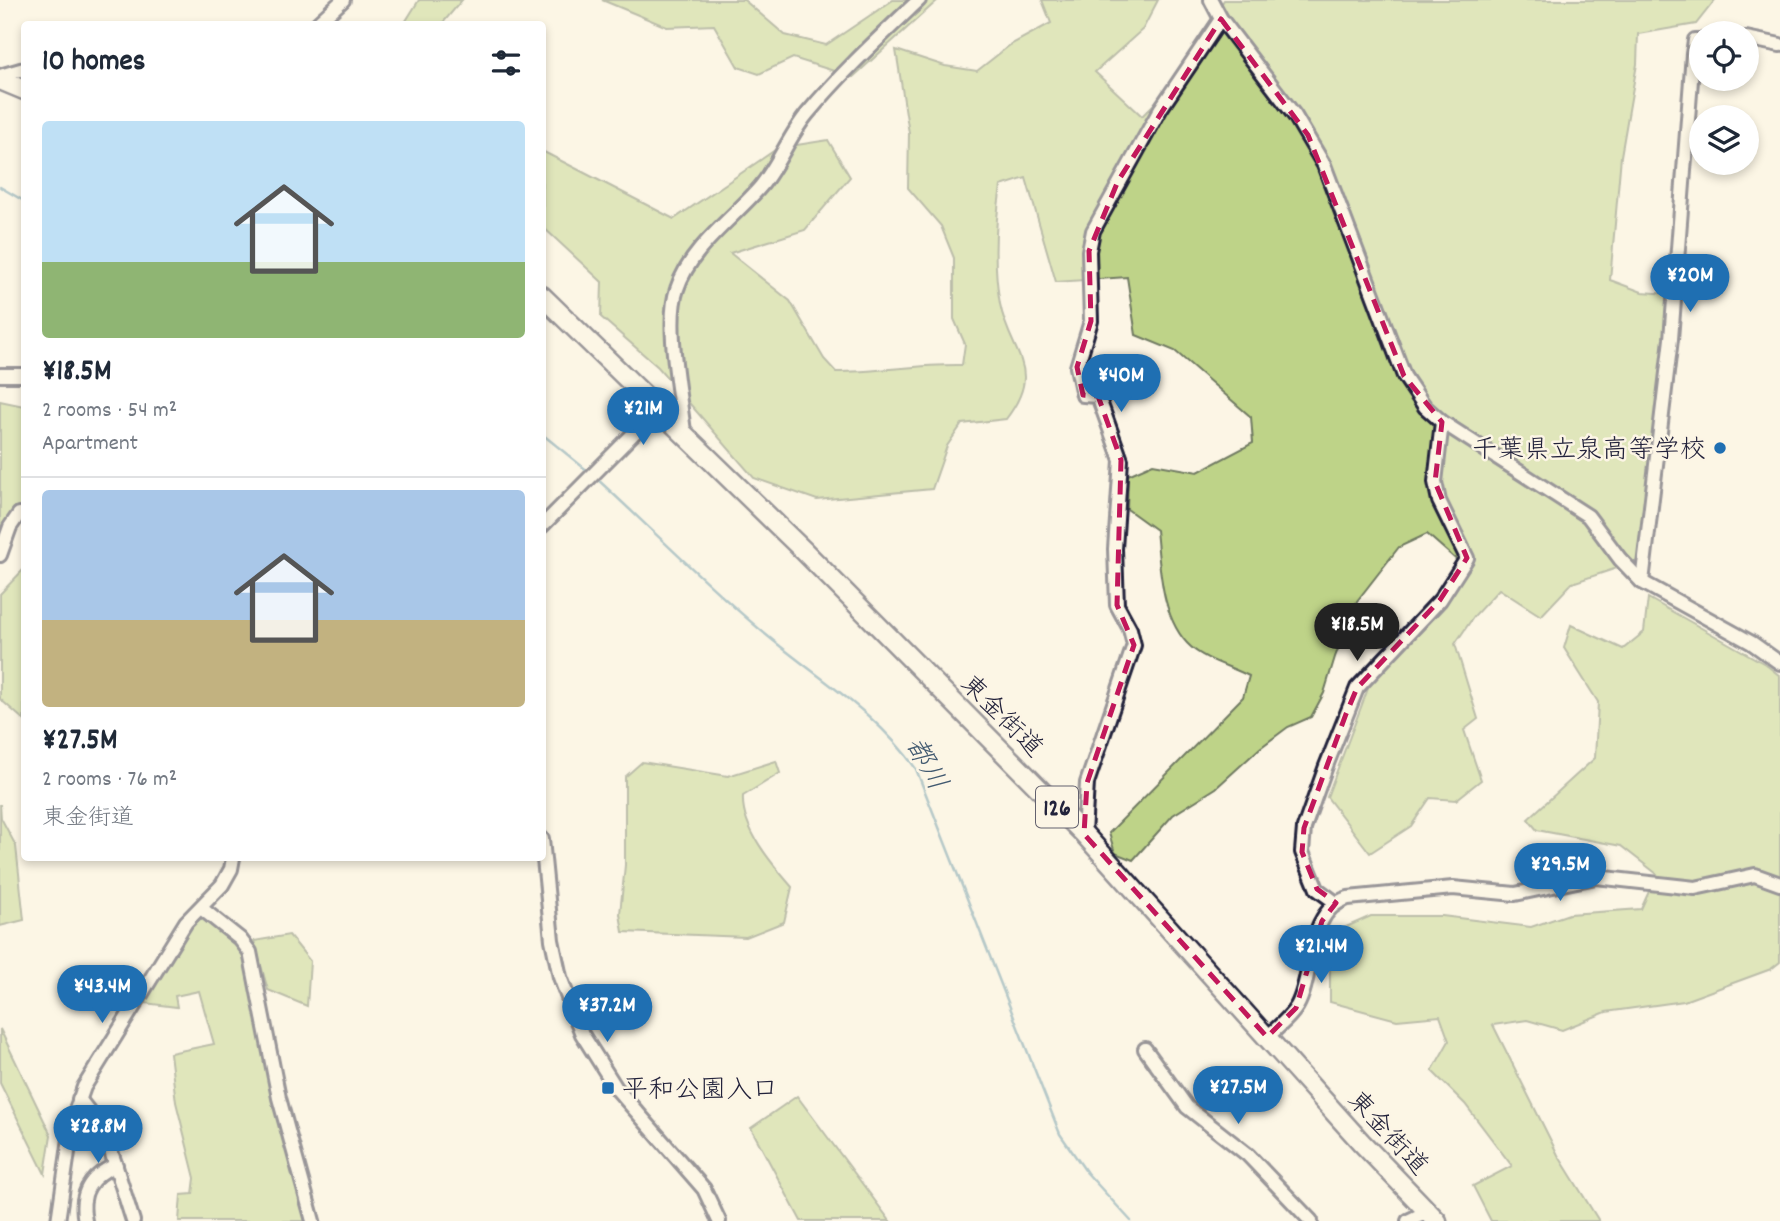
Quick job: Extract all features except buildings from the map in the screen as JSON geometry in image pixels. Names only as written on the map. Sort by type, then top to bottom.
[{"type":"highway","points":[[0,78],[21,88]]},
{"type":"highway","name":"東金街道","points":[[546,300],[684,432],[1084,834],[1432,1217]]},
{"type":"street","points":[[320,21],[343,0]]},
{"type":"street","points":[[684,432],[672,319],[676,289],[685,273],[761,185],[805,117],[864,52],[919,0]]},
{"type":"street","points":[[1211,0],[1221,19],[1308,135],[1324,165],[1404,376],[1425,407],[1442,422],[1580,510],[1642,582],[1752,643],[1780,663]]},
{"type":"street","points":[[1084,834],[1087,783],[1134,645],[1130,629],[1117,605],[1115,550],[1121,460],[1098,396],[1083,395],[1077,367],[1091,321],[1089,251],[1093,231],[1118,181],[1161,107],[1221,19]]},
{"type":"street","points":[[1759,41],[1780,45]]},
{"type":"street","points":[[0,78],[21,70]]},
{"type":"street","points":[[1642,582],[1671,339],[1690,91]]},
{"type":"street","points":[[0,375],[21,374]]},
{"type":"street","points":[[546,522],[659,408]]},
{"type":"street","points":[[1336,904],[1317,889],[1302,852],[1304,828],[1326,766],[1357,688],[1440,600],[1467,558],[1440,501],[1435,482],[1442,422]]},
{"type":"street","points":[[0,555],[10,527],[21,514]]},
{"type":"street","points":[[58,1221],[73,1118],[79,1099],[178,934],[222,885],[232,861]]},
{"type":"street","points":[[544,861],[552,940],[560,977],[582,1034],[616,1088],[704,1189],[719,1221]]},
{"type":"street","points":[[1267,1037],[1296,1008],[1322,921],[1336,904],[1348,898],[1389,896],[1432,889],[1515,894],[1595,877],[1695,888],[1755,875],[1780,884]]},
{"type":"street","points":[[201,908],[240,939],[250,952],[279,1098],[313,1221]]},
{"type":"street","points":[[1145,1049],[1187,1107],[1248,1155],[1311,1221]]},
{"type":"street","points":[[79,1099],[105,1132],[134,1221]]},
{"type":"street","points":[[85,1221],[83,1196],[89,1182],[101,1171],[116,1165]]},
{"type":"street","points":[[1408,1221],[1432,1217]]},
{"type":"highlighted area","points":[[1221,19],[1308,135],[1404,376],[1442,422],[1435,482],[1467,558],[1440,600],[1357,688],[1346,714],[1304,828],[1302,852],[1317,889],[1336,903],[1322,921],[1296,1008],[1267,1037],[1084,834],[1087,783],[1134,645],[1117,605],[1121,460],[1098,396],[1083,395],[1077,367],[1091,321],[1089,251],[1118,181]]},
{"type":"green space","points":[[419,0],[462,0],[444,21],[406,21]]},
{"type":"green space","points":[[602,0],[744,0],[785,35],[826,45],[893,0],[938,0],[853,77],[793,58],[759,74],[738,67],[714,25],[667,27]]},
{"type":"green space","points":[[1042,0],[1158,0],[1143,29],[1095,72],[1142,116],[1161,97],[1224,0],[1715,0],[1698,21],[1689,21],[1689,25],[1638,34],[1637,64],[1621,156],[1610,280],[1642,292],[1669,294],[1638,561],[1572,583],[1541,616],[1499,589],[1474,616],[1455,644],[1478,719],[1464,730],[1481,780],[1456,800],[1430,798],[1411,826],[1370,853],[1327,797],[1369,686],[1434,618],[1460,563],[1427,534],[1399,547],[1357,601],[1324,693],[1311,717],[1288,727],[1216,788],[1173,815],[1133,860],[1115,853],[1109,833],[1243,697],[1249,676],[1204,656],[1191,647],[1173,623],[1161,576],[1156,530],[1127,509],[1128,475],[1153,464],[1198,472],[1253,443],[1251,417],[1175,351],[1136,335],[1127,277],[1056,282],[1026,178],[1001,186],[996,245],[1000,304],[1021,362],[1023,387],[1006,419],[962,424],[947,446],[932,489],[817,500],[754,478],[658,367],[601,317],[602,282],[546,230],[546,153],[674,219],[778,148],[828,140],[850,177],[805,230],[730,253],[790,301],[824,359],[836,372],[962,365],[965,344],[954,319],[954,258],[941,226],[908,188],[909,133],[896,50],[945,66],[977,71],[1010,45],[1051,23]]},
{"type":"green space","points":[[0,401],[21,405],[21,514],[0,529]]},
{"type":"green space","points":[[21,572],[21,717],[0,699],[0,594]]},
{"type":"green space","points":[[1648,598],[1765,664],[1780,676],[1780,962],[1771,969],[1684,1001],[1606,1012],[1562,1030],[1527,1020],[1493,1025],[1558,1155],[1599,1221],[1491,1221],[1473,1186],[1512,1166],[1465,1104],[1432,1071],[1449,1041],[1440,1016],[1397,1020],[1330,1002],[1330,934],[1371,916],[1442,916],[1531,927],[1569,914],[1641,909],[1657,874],[1621,846],[1537,830],[1528,819],[1595,758],[1598,702],[1564,648],[1571,625],[1623,649],[1644,632]]},
{"type":"green space","points":[[776,761],[780,773],[743,796],[752,833],[767,857],[792,887],[784,922],[746,937],[623,932],[620,914],[625,865],[625,777],[642,762],[728,776]]},
{"type":"green space","points":[[0,804],[1,818],[16,846],[24,920],[0,926]]},
{"type":"green space","points":[[201,913],[232,936],[247,956],[309,1221],[179,1221],[181,1195],[193,1194],[195,1178],[176,1102],[170,1053],[214,1044],[199,991],[175,996],[177,1007],[144,1003],[181,938]]},
{"type":"green space","points":[[289,935],[310,961],[307,1006],[268,990],[254,941]]},
{"type":"green space","points":[[0,1029],[51,1135],[45,1174],[0,1083]]},
{"type":"green space","points":[[797,1096],[890,1221],[801,1221],[751,1128]]},
{"type":"waterway","name":"都川","points":[[0,187],[21,199]]},
{"type":"waterway","name":"都川","points":[[546,437],[589,472]]},
{"type":"waterway","name":"都川","points":[[596,478],[747,619],[866,714],[901,749],[916,769],[1060,1134],[1087,1173],[1131,1221]]},
{"type":"place","name":"千葉県立泉高等学校","points":[[1720,448]]},
{"type":"place","name":"平和公園入口","points":[[608,1088]]}]
